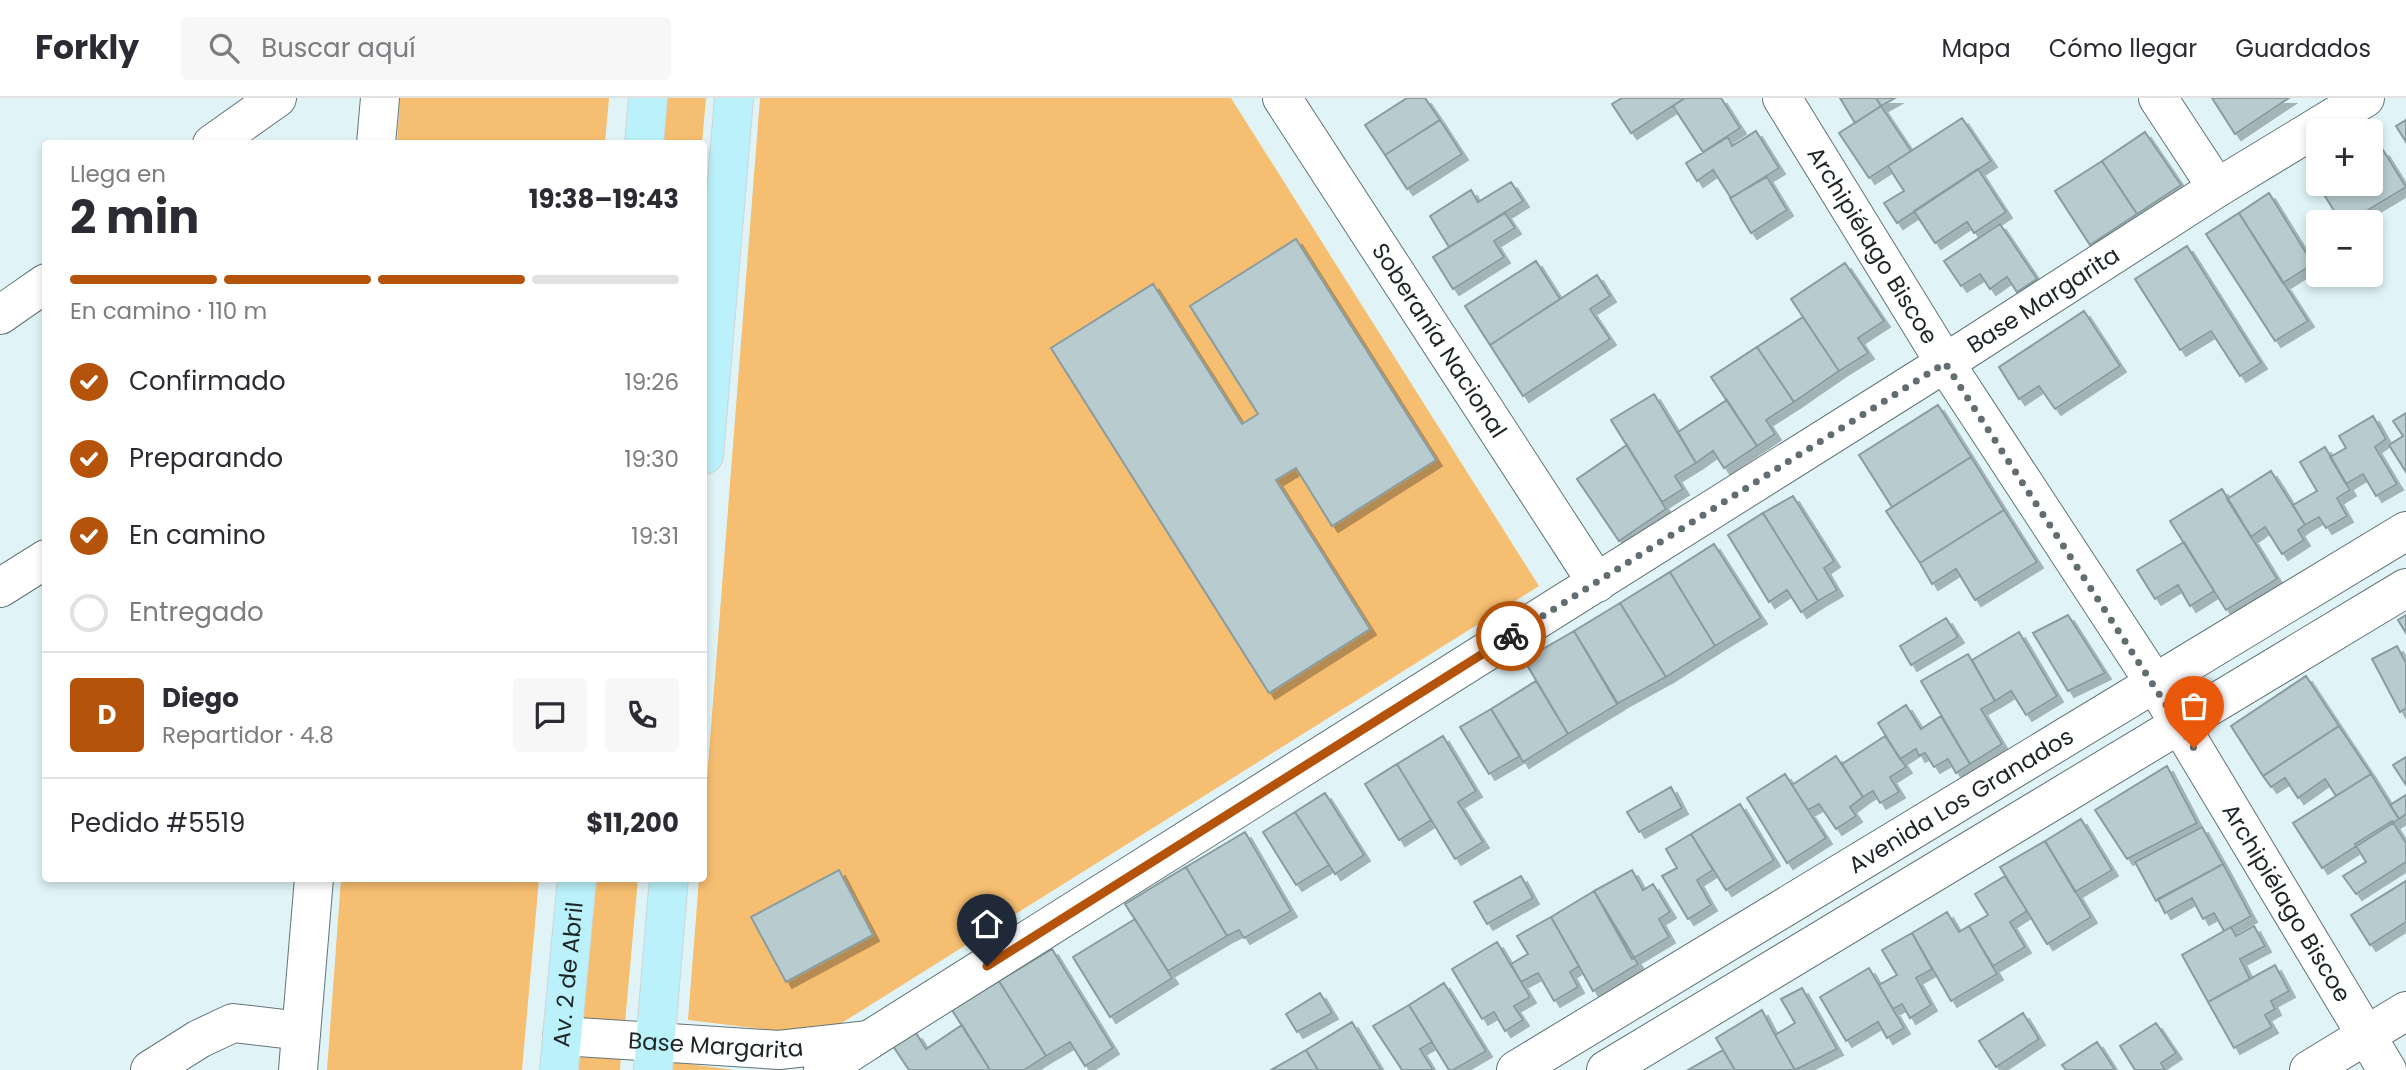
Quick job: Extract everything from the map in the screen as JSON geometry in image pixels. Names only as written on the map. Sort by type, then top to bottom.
[{"type":"main road","points":[[644,140],[648,98]]},
{"type":"main road","points":[[707,419],[734,98]]},
{"type":"main road","name":"Av. 2 de Abril","points":[[561,1053],[577,882]]},
{"type":"main road","points":[[654,1057],[669,882]]},
{"type":"street","points":[[218,140],[277,98]]},
{"type":"street","points":[[376,140],[380,98]]},
{"type":"street","name":"Soberanía Nacional","points":[[1282,98],[1597,583]]},
{"type":"street","name":"Archipiélago Biscoe","points":[[1782,98],[1945,363],[2154,682],[2388,1070]]},
{"type":"street","points":[[2158,98],[2217,188]]},
{"type":"street","name":"Base Margarita","points":[[823,1070],[1945,363],[2217,188],[2365,98]]},
{"type":"street","points":[[0,315],[42,286]]},
{"type":"street","name":"Avenida Los Granados","points":[[1516,1070],[2406,530]]},
{"type":"street","points":[[0,588],[42,562]]},
{"type":"street","points":[[1606,1070],[2406,588]]},
{"type":"street","points":[[298,1070],[314,882]]},
{"type":"street","points":[[2309,1070],[2406,1011]]},
{"type":"street","points":[[149,1070],[199,1039],[233,1023],[302,1031]]},
{"type":"street","name":"Base Margarita","points":[[561,1053],[654,1057],[779,1050],[869,1040]]},
{"type":"shaded area","points":[[400,98],[609,98],[605,140],[397,140]]},
{"type":"shaded area","points":[[663,98],[706,98],[702,140],[659,140]]},
{"type":"shaded area","points":[[760,98],[1231,98],[1539,586],[821,1036],[688,1020],[699,882],[707,882],[707,779]]},
{"type":"shaded area","points":[[341,882],[539,882],[522,1070],[327,1070]]},
{"type":"shaded area","points":[[591,882],[638,882],[625,1023],[578,1023]]},
{"type":"shaded area","points":[[577,1053],[621,1056],[620,1070],[575,1070]]},
{"type":"shaded area","points":[[666,1061],[734,1070],[666,1070]]},
{"type":"building","points":[[1407,98],[1425,98],[1440,120],[1385,155],[1365,125]]},
{"type":"building","points":[[1622,98],[1685,98],[1631,133],[1612,104]]},
{"type":"building","points":[[1685,98],[1721,98],[1740,128],[1703,152],[1673,106]]},
{"type":"building","points":[[1840,98],[1876,98],[1881,106],[1855,123]]},
{"type":"building","points":[[1876,98],[1895,98],[1881,106]]},
{"type":"building","points":[[2212,98],[2289,98],[2235,134]]},
{"type":"building","points":[[1881,106],[1911,151],[1869,178],[1839,133]]},
{"type":"building","points":[[1962,118],[1991,161],[1897,223],[1884,203],[1904,191],[1888,166]]},
{"type":"building","points":[[1440,120],[1462,154],[1407,189],[1385,155]]},
{"type":"building","points":[[2406,120],[2406,142],[2396,126]]},
{"type":"building","points":[[1756,131],[1779,168],[1731,198],[1713,170],[1697,181],[1686,163],[1728,137],[1732,146]]},
{"type":"building","points":[[2145,132],[2181,185],[2137,214],[2102,161]]},
{"type":"building","points":[[2383,150],[2406,187],[2368,210],[2334,210],[2325,196],[2383,196]]},
{"type":"building","points":[[2102,161],[2137,214],[2090,245],[2055,191]]},
{"type":"building","points":[[1978,169],[2006,212],[1974,233],[1967,222],[1935,243],[1914,211]]},
{"type":"building","points":[[1767,177],[1787,210],[1751,233],[1730,198]]},
{"type":"building","points":[[1511,182],[1523,201],[1449,247],[1430,216],[1471,190],[1478,202]]},
{"type":"building","points":[[2269,193],[2306,253],[2306,268],[2283,283],[2239,213]]},
{"type":"building","points":[[1505,213],[1515,228],[1494,241],[1504,257],[1453,289],[1433,257]]},
{"type":"building","points":[[2239,213],[2308,321],[2275,341],[2206,234]]},
{"type":"building","points":[[2000,224],[2037,279],[2017,292],[2007,277],[1990,289],[1980,274],[1961,286],[1944,261]]},
{"type":"building","points":[[1296,239],[1436,460],[1332,526],[1296,468],[1276,480],[1370,629],[1269,693],[1051,348],[1153,284],[1242,424],[1258,414],[1190,306]]},
{"type":"building","points":[[2187,246],[2261,363],[2240,376],[2211,331],[2180,350],[2135,279]]},
{"type":"building","points":[[1536,261],[1560,299],[1490,345],[1465,306]]},
{"type":"building","points":[[1845,263],[1884,321],[1858,338],[1868,353],[1839,371],[1791,299]]},
{"type":"building","points":[[1597,275],[1610,296],[1590,309],[1610,339],[1523,396],[1490,345]]},
{"type":"building","points":[[2084,311],[2120,366],[2055,409],[2039,386],[2019,399],[1999,367]]},
{"type":"building","points":[[1803,317],[1839,371],[1794,402],[1757,347]]},
{"type":"building","points":[[1757,347],[1794,402],[1766,420],[1775,434],[1757,446],[1711,377]]},
{"type":"building","points":[[1654,394],[1696,463],[1675,476],[1683,489],[1662,502],[1611,420]]},
{"type":"building","points":[[1727,400],[1757,446],[1724,468],[1713,451],[1696,463],[1678,432]]},
{"type":"building","points":[[1938,405],[1971,457],[1892,507],[1859,455]]},
{"type":"building","points":[[2406,413],[2406,472],[2389,445],[2403,436],[2393,421]]},
{"type":"building","points":[[2373,416],[2386,439],[2375,447],[2397,484],[2376,496],[2363,474],[2346,484],[2330,457],[2346,448],[2339,436]]},
{"type":"building","points":[[1627,445],[1666,509],[1619,541],[1577,479]]},
{"type":"building","points":[[2325,447],[2350,490],[2337,498],[2347,516],[2326,528],[2319,517],[2305,525],[2293,505],[2317,491],[2300,462]]},
{"type":"building","points":[[1971,457],[2004,510],[1920,563],[1886,511]]},
{"type":"building","points":[[2271,471],[2305,525],[2298,530],[2304,540],[2282,554],[2265,527],[2251,537],[2227,499]]},
{"type":"building","points":[[2222,489],[2277,579],[2226,610],[2170,521]]},
{"type":"building","points":[[1793,496],[1834,561],[1824,568],[1837,590],[1818,601],[1763,513]]},
{"type":"building","points":[[2004,510],[2037,562],[1975,600],[1956,569],[1932,584],[1920,563]]},
{"type":"building","points":[[1763,513],[1818,601],[1801,612],[1787,590],[1769,602],[1728,535]]},
{"type":"building","points":[[2184,542],[2214,591],[2190,606],[2178,585],[2155,599],[2137,570]]},
{"type":"building","points":[[1714,544],[1761,618],[1715,646],[1670,572]]},
{"type":"building","points":[[1670,572],[1715,646],[1666,677],[1620,603]]},
{"type":"building","points":[[1620,603],[1666,677],[1617,704],[1574,631]]},
{"type":"building","points":[[2068,615],[2105,673],[2068,691],[2033,633]]},
{"type":"building","points":[[2406,615],[2406,633],[2398,620]]},
{"type":"building","points":[[1946,618],[1958,637],[1911,665],[1900,646]]},
{"type":"building","points":[[1574,631],[1618,704],[1568,734],[1524,660]]},
{"type":"building","points":[[2019,632],[2057,696],[2026,715],[2011,691],[1995,701],[1972,660]]},
{"type":"building","points":[[2397,646],[2406,663],[2406,708],[2400,712],[2372,659]]},
{"type":"building","points":[[1968,654],[1995,701],[1981,709],[2002,744],[1970,764],[1921,681]]},
{"type":"building","points":[[2306,676],[2339,726],[2263,776],[2231,726]]},
{"type":"building","points":[[1536,681],[1568,734],[1523,762],[1491,709]]},
{"type":"building","points":[[1906,705],[1921,729],[1941,716],[1970,764],[1956,773],[1948,759],[1934,767],[1925,753],[1919,756],[1916,749],[1900,759],[1878,723]]},
{"type":"building","points":[[1491,709],[1520,756],[1489,774],[1460,727]]},
{"type":"building","points":[[2339,726],[2371,774],[2336,796],[2325,779],[2298,798],[2285,778],[2271,787],[2263,776]]},
{"type":"building","points":[[1443,736],[1476,791],[1458,802],[1483,842],[1455,859],[1397,764]]},
{"type":"building","points":[[1885,736],[1906,767],[1890,777],[1899,792],[1880,803],[1873,791],[1863,797],[1842,764]]},
{"type":"building","points":[[1836,756],[1863,797],[1850,807],[1856,816],[1836,829],[1819,804],[1808,810],[1792,785]]},
{"type":"building","points":[[2406,757],[2406,785],[2393,765]]},
{"type":"building","points":[[1397,764],[1431,820],[1399,840],[1365,784]]},
{"type":"building","points":[[2167,766],[2197,823],[2127,859],[2095,810]]},
{"type":"building","points":[[1785,774],[1826,838],[1787,863],[1747,798]]},
{"type":"building","points":[[2371,774],[2399,819],[2322,868],[2293,823]]},
{"type":"building","points":[[1671,787],[1682,808],[1639,832],[1627,812]]},
{"type":"building","points":[[1325,793],[1364,855],[1335,874],[1295,812]]},
{"type":"building","points":[[2406,795],[2406,814],[2399,819],[2390,805]]},
{"type":"building","points":[[1740,804],[1774,860],[1726,890],[1691,834]]},
{"type":"building","points":[[1295,812],[1329,865],[1296,885],[1263,832]]},
{"type":"building","points":[[2081,819],[2112,870],[2075,892],[2045,841]]},
{"type":"building","points":[[2392,821],[2406,843],[2406,862],[2356,894],[2343,876],[2366,862],[2355,844]]},
{"type":"building","points":[[2202,827],[2223,864],[2156,901],[2135,862]]},
{"type":"building","points":[[1245,832],[1291,911],[1244,938],[1239,930],[1227,936],[1186,867]]},
{"type":"building","points":[[1691,834],[1713,870],[1697,880],[1711,905],[1688,919],[1662,876],[1677,868],[1666,849]]},
{"type":"building","points":[[2045,841],[2091,917],[2047,944],[2000,867]]},
{"type":"building","points":[[2223,864],[2251,916],[2224,931],[2214,913],[2203,919],[2192,898],[2165,913],[2158,899]]},
{"type":"building","points":[[1186,867],[1227,936],[1168,971],[1125,904]]},
{"type":"building","points":[[839,870],[873,935],[786,982],[751,917]]},
{"type":"building","points":[[1632,870],[1643,890],[1653,884],[1670,912],[1659,919],[1669,937],[1632,959],[1594,891]]},
{"type":"building","points":[[1521,876],[1533,898],[1487,924],[1474,902]]},
{"type":"building","points":[[2005,876],[2027,911],[2010,922],[2025,947],[1993,966],[1969,926],[1988,915],[1975,894]]},
{"type":"building","points":[[2406,881],[2406,922],[2370,945],[2351,915]]},
{"type":"building","points":[[1594,891],[1638,964],[1593,991],[1551,917]]},
{"type":"building","points":[[1947,912],[1959,932],[1969,926],[1997,974],[1951,1001],[1912,933]]},
{"type":"building","points":[[1551,917],[1579,966],[1570,972],[1578,987],[1554,1001],[1538,973],[1521,982],[1511,964],[1528,954],[1517,936]]},
{"type":"building","points":[[1135,919],[1172,978],[1110,1017],[1073,957]]},
{"type":"building","points":[[2254,926],[2265,946],[2240,959],[2250,979],[2208,1002],[2182,955],[2231,927],[2236,936]]},
{"type":"building","points":[[1912,933],[1932,969],[1916,978],[1931,1005],[1910,1018],[1902,1004],[1893,1009],[1879,985],[1897,975],[1882,950]]},
{"type":"building","points":[[1497,942],[1530,997],[1514,1006],[1523,1020],[1505,1031],[1494,1012],[1482,1019],[1452,969]]},
{"type":"building","points":[[1052,949],[1113,1048],[1085,1066],[1070,1042],[1046,1056],[999,981]]},
{"type":"building","points":[[2275,965],[2289,991],[2271,1001],[2275,1009],[2265,1015],[2272,1027],[2234,1048],[2208,1002]]},
{"type":"building","points":[[1869,968],[1904,1028],[1887,1038],[1878,1022],[1846,1041],[1820,997]]},
{"type":"building","points":[[999,981],[1046,1056],[1024,1070],[990,1070],[952,1010]]},
{"type":"building","points":[[1444,983],[1486,1051],[1453,1070],[1449,1070],[1409,1005]]},
{"type":"building","points":[[1802,988],[1837,1049],[1795,1070],[1775,1035],[1795,1023],[1781,999]]},
{"type":"building","points":[[1320,993],[1332,1013],[1297,1032],[1286,1014]]},
{"type":"building","points":[[1409,1005],[1432,1042],[1420,1049],[1433,1070],[1402,1070],[1373,1026]]},
{"type":"building","points":[[1762,1010],[1795,1070],[1735,1070],[1716,1038]]},
{"type":"building","points":[[2023,1013],[2039,1039],[1996,1067],[1979,1041]]},
{"type":"building","points":[[1352,1022],[1381,1070],[1318,1070],[1306,1050]]},
{"type":"building","points":[[2156,1023],[2176,1053],[2161,1063],[2165,1070],[2135,1070],[2120,1046]]},
{"type":"building","points":[[962,1025],[990,1070],[909,1070],[893,1046],[916,1033],[926,1049]]},
{"type":"building","points":[[2097,1042],[2115,1070],[2066,1070],[2062,1065]]},
{"type":"building","points":[[1306,1050],[1318,1070],[1271,1070]]},
{"type":"building","points":[[1723,1050],[1735,1070],[1688,1070]]},
{"type":"way so far","points":[[1511,636],[1945,363],[2154,682],[2194,748]]},
{"type":"route","points":[[987,966],[1511,636]]}]
